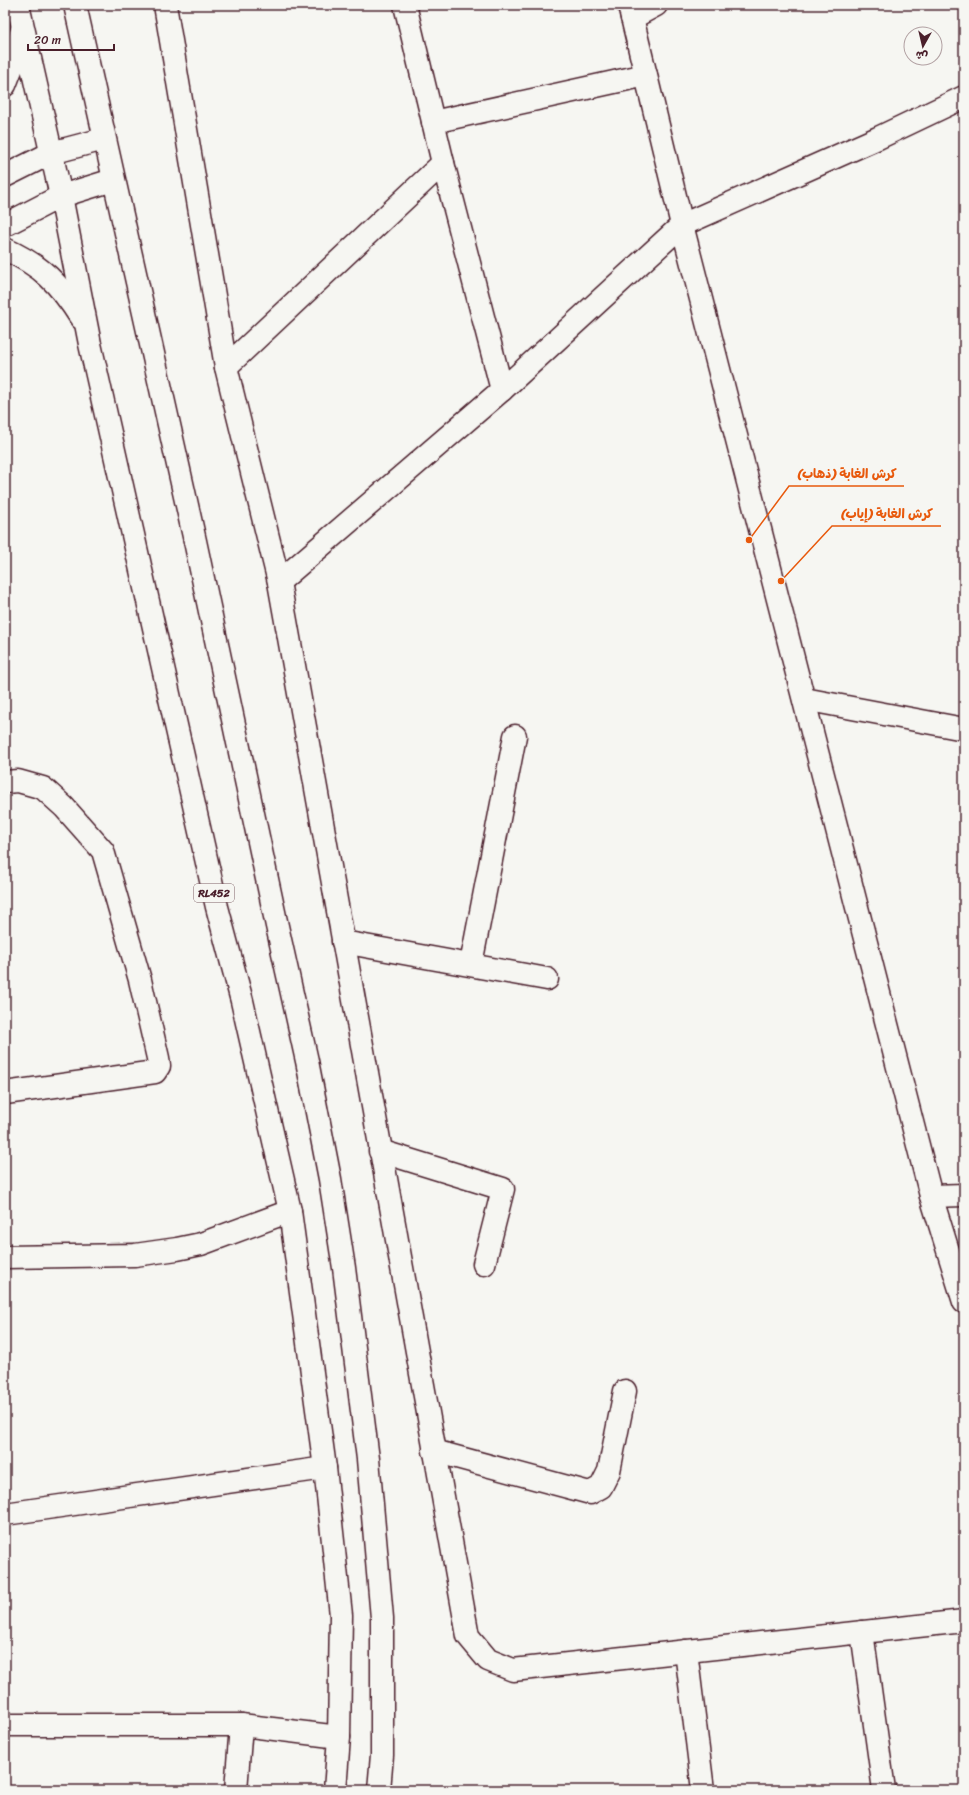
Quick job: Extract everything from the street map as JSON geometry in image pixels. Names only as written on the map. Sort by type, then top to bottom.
[{"type":"main road","name":"RL452","points":[[18,5],[61,196],[90,344],[217,907],[242,1001],[290,1211],[325,1468],[342,1615],[339,1737],[335,1790]]},
{"type":"main road","points":[[75,5],[113,180],[141,294],[195,542],[307,1061],[330,1179],[344,1268],[366,1444],[382,1618],[382,1755],[379,1790]]},
{"type":"main road","points":[[165,5],[226,367],[279,582],[468,1636],[488,1660],[513,1670],[964,1620]]},
{"type":"main road","points":[[405,5],[443,163],[502,390]]},
{"type":"main road","points":[[656,5],[630,12],[682,224],[931,1196],[964,1302]]},
{"type":"main road","points":[[5,85],[12,67],[22,26]]},
{"type":"main road","points":[[433,122],[646,75]]},
{"type":"main road","points":[[279,582],[502,390],[682,224],[878,138],[964,97]]},
{"type":"main road","points":[[5,176],[51,153],[104,139]]},
{"type":"main road","points":[[226,367],[443,163]]},
{"type":"main road","points":[[5,225],[61,196],[113,180]]},
{"type":"main road","points":[[5,249],[26,259],[48,275],[66,295],[81,318],[90,344]]},
{"type":"main road","points":[[804,699],[964,729]]},
{"type":"main road","points":[[470,964],[515,736]]},
{"type":"main road","points":[[5,782],[18,781],[43,788],[64,807],[104,851],[140,980],[159,1066],[154,1072],[5,1093]]},
{"type":"main road","points":[[343,942],[547,979]]},
{"type":"main road","points":[[380,1150],[503,1189],[484,1264]]},
{"type":"main road","points":[[931,1196],[964,1195]]},
{"type":"main road","points":[[5,1257],[135,1255],[163,1251],[201,1244],[290,1211]]},
{"type":"main road","points":[[434,1451],[590,1493],[601,1487],[609,1471],[625,1391]]},
{"type":"main road","points":[[5,1514],[325,1468]]},
{"type":"main road","points":[[862,1632],[884,1790]]},
{"type":"main road","points":[[686,1651],[703,1790]]},
{"type":"main road","points":[[5,1725],[241,1725],[339,1737]]},
{"type":"main road","points":[[236,1790],[241,1725]]},
{"type":"place","name":"كرش الغابة (ذهاب)","points":[[749,540]]},
{"type":"place","name":"كرش الغابة (إياب)","points":[[781,581]]}]
